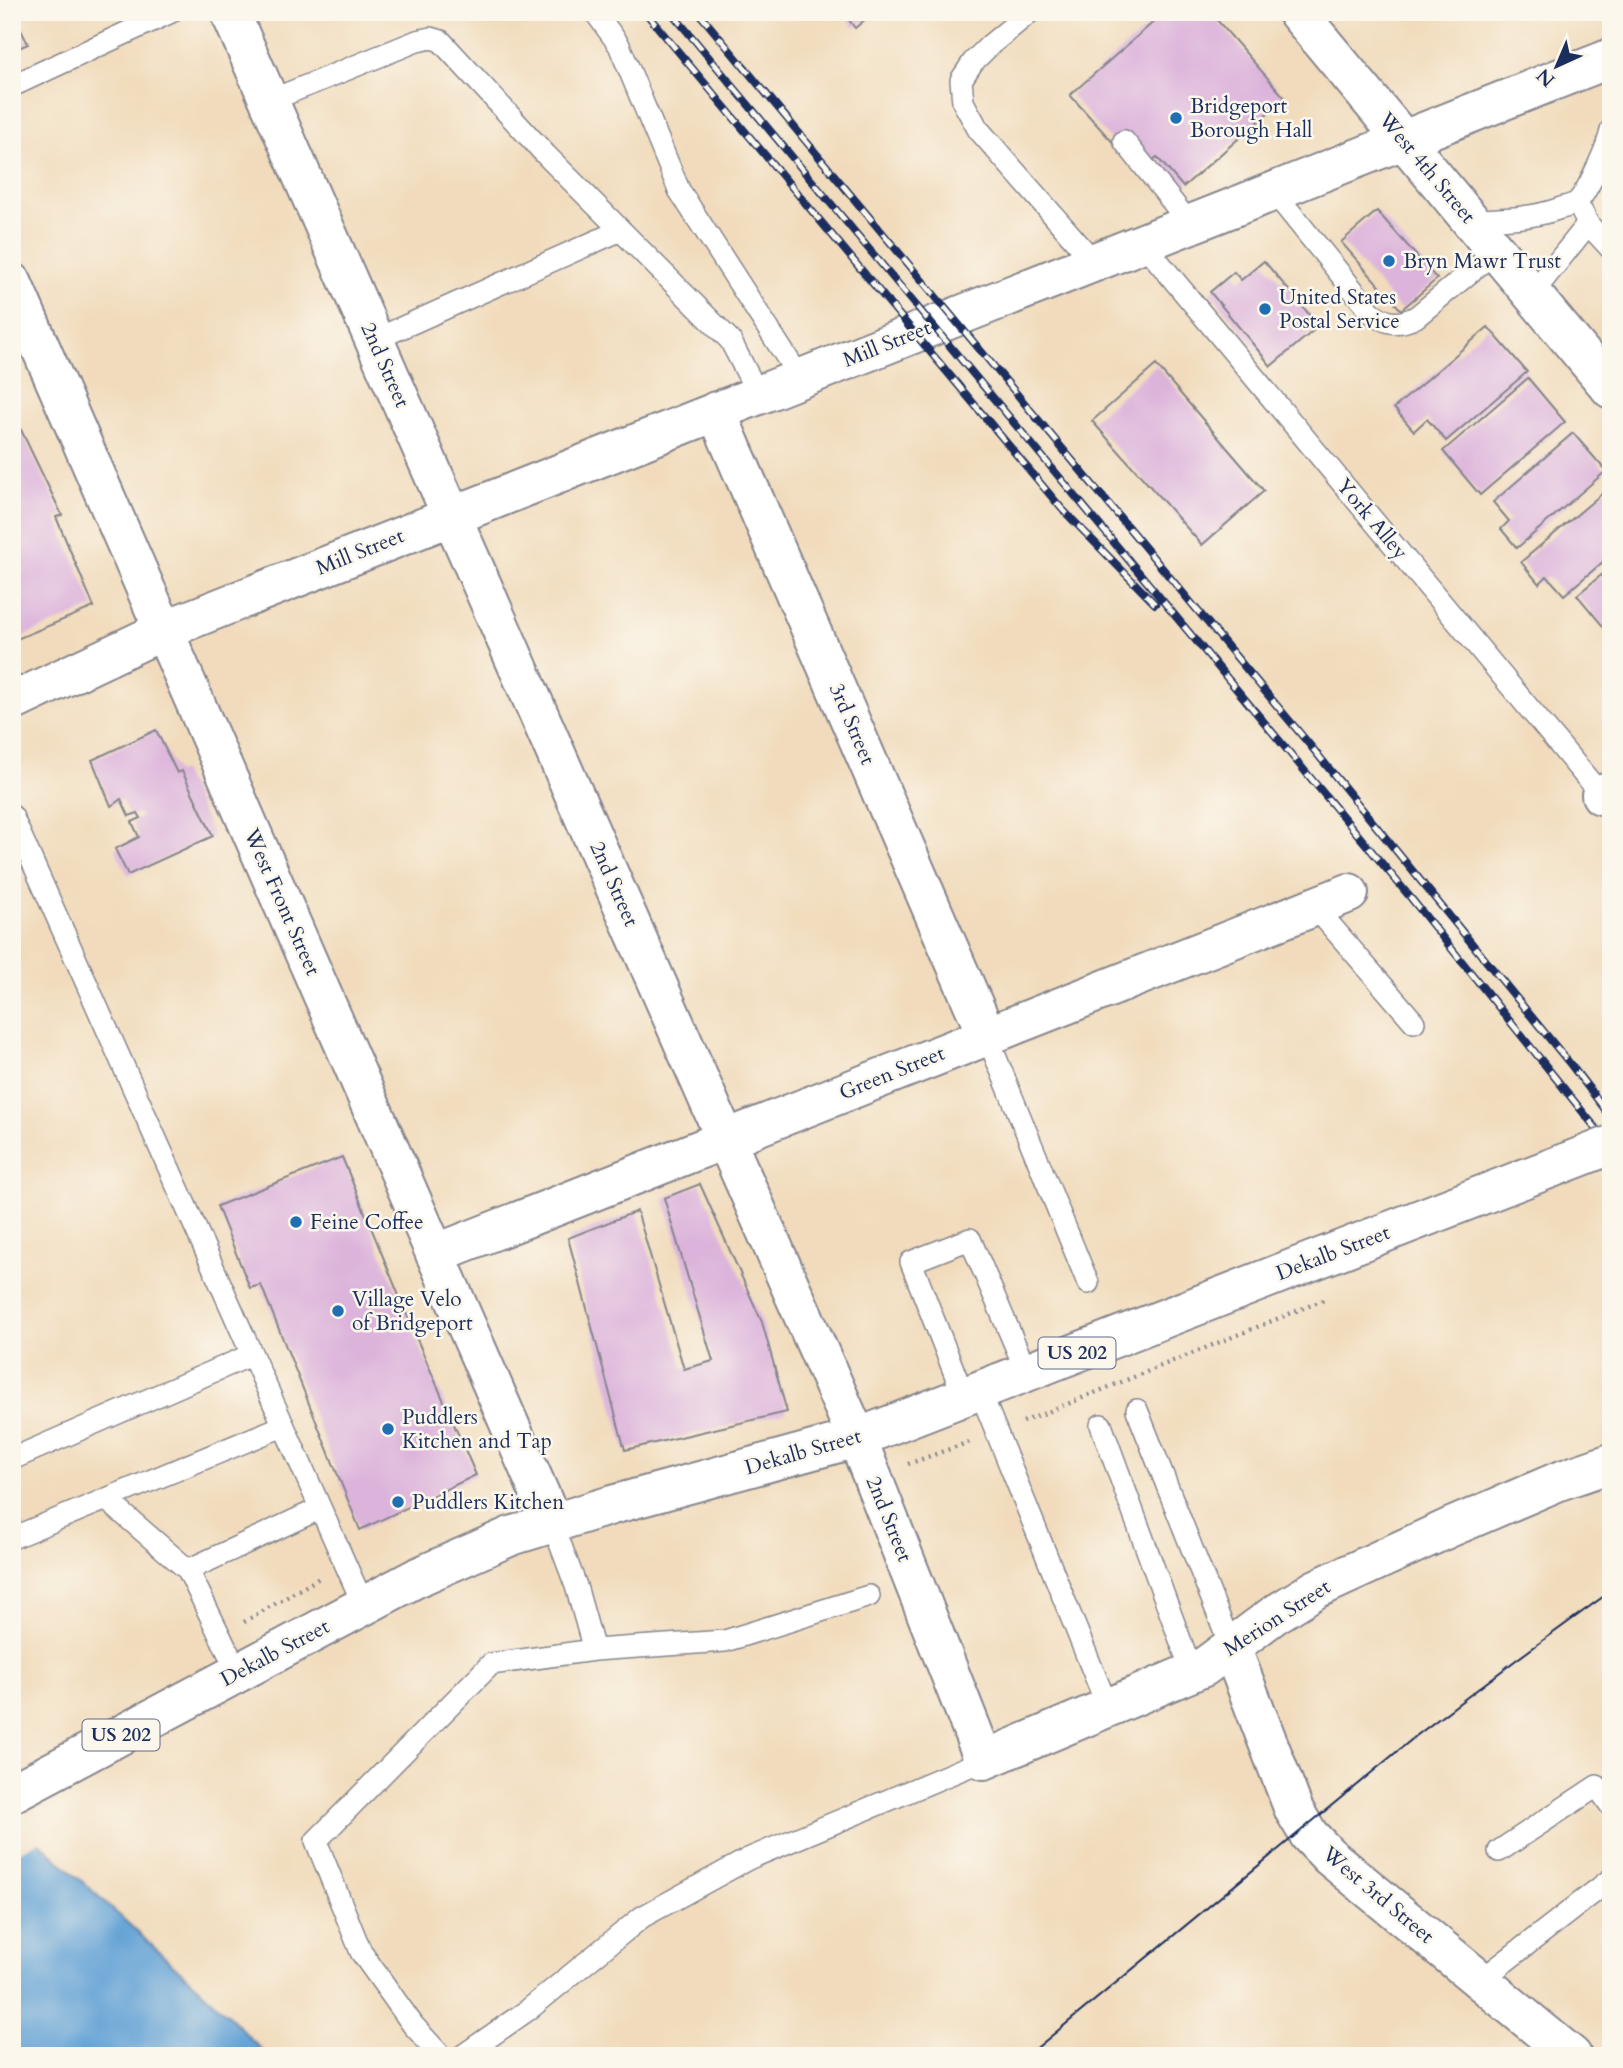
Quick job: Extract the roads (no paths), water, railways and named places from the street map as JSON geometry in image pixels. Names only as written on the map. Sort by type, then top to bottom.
[{"type":"main road","name":"West 4th Street","points":[[1297,12],[1611,389]]},
{"type":"main road","name":"2nd Street","points":[[239,15],[269,101],[858,1438],[984,1760]]},
{"type":"main road","name":"Mill Street","points":[[12,702],[163,629],[1611,58]]},
{"type":"main road","name":"West Front Street","points":[[12,282],[552,1522]]},
{"type":"main road","name":"3rd Street","points":[[716,411],[987,1036]]},
{"type":"main road","name":"Green Street","points":[[435,1254],[1332,899]]},
{"type":"main road","name":"Dekalb Street","points":[[12,1793],[418,1577],[511,1536],[552,1522],[858,1438],[1611,1145]]},
{"type":"main road","name":"Merion Street","points":[[984,1760],[1204,1667],[1316,1589],[1559,1481],[1611,1463]]},
{"type":"main road","name":"West 3rd Street","points":[[1231,1647],[1294,1810],[1309,1835],[1329,1856],[1572,2056]]},
{"type":"lane","points":[[12,86],[171,12]]},
{"type":"lane","points":[[594,12],[620,45],[679,191],[800,378]]},
{"type":"lane","points":[[1030,12],[973,62],[961,80],[963,102],[978,129],[1094,262]]},
{"type":"lane","points":[[269,101],[417,41],[431,38],[441,41],[545,155],[730,340],[758,394]]},
{"type":"lane","points":[[1470,220],[1542,215],[1576,202],[1594,174],[1611,130]]},
{"type":"lane","points":[[1124,141],[1190,224]]},
{"type":"lane","points":[[1273,191],[1371,312],[1381,320],[1393,324],[1405,323],[1416,317],[1496,251]]},
{"type":"lane","points":[[1576,202],[1588,224],[1611,249]]},
{"type":"lane","points":[[1532,294],[1588,224]]},
{"type":"lane","points":[[374,340],[621,230]]},
{"type":"lane","name":"York Alley","points":[[1143,243],[1606,793]]},
{"type":"lane","points":[[12,816],[364,1606]]},
{"type":"lane","points":[[1332,899],[1414,1022]]},
{"type":"lane","points":[[987,1036],[1087,1283]]},
{"type":"lane","points":[[1027,1373],[970,1240],[911,1262],[972,1394],[1108,1708]]},
{"type":"lane","points":[[12,1459],[251,1355]]},
{"type":"lane","points":[[1137,1410],[1231,1647]]},
{"type":"lane","points":[[1101,1424],[1192,1672]]},
{"type":"lane","points":[[12,1538],[283,1426]]},
{"type":"lane","points":[[106,1499],[188,1570],[234,1675]]},
{"type":"lane","points":[[188,1570],[319,1509]]},
{"type":"lane","points":[[552,1522],[576,1586],[594,1650]]},
{"type":"lane","points":[[441,2056],[413,2025],[361,1952],[316,1841],[491,1664],[594,1650],[725,1642],[869,1596]]},
{"type":"lane","points":[[462,2056],[528,2010],[642,1917],[748,1858],[984,1760]]},
{"type":"lane","points":[[1499,1851],[1597,1786],[1611,1806]]},
{"type":"lane","points":[[1480,1980],[1611,1878]]},
{"type":"water","points":[[12,1817],[230,2017],[267,2056],[12,2056]]},
{"type":"tram line","points":[[1027,2056],[1416,1736],[1611,1591]]},
{"type":"railway","points":[[645,12],[1062,509],[1155,604]]},
{"type":"railway","points":[[671,12],[1410,897],[1611,1147]]},
{"type":"railway","points":[[698,12],[1309,744],[1611,1117]]},
{"type":"place","name":"Bridgeport Borough Hall","points":[[1176,118]]},
{"type":"place","name":"Bryn Mawr Trust","points":[[1389,261]]},
{"type":"place","name":"United States Postal Service","points":[[1265,309]]},
{"type":"place","name":"Feine Coffee","points":[[296,1222]]},
{"type":"place","name":"Village Velo of Bridgeport","points":[[338,1311]]},
{"type":"place","name":"Puddlers Kitchen and Tap","points":[[388,1429]]},
{"type":"place","name":"Puddlers Kitchen","points":[[398,1502]]}]
